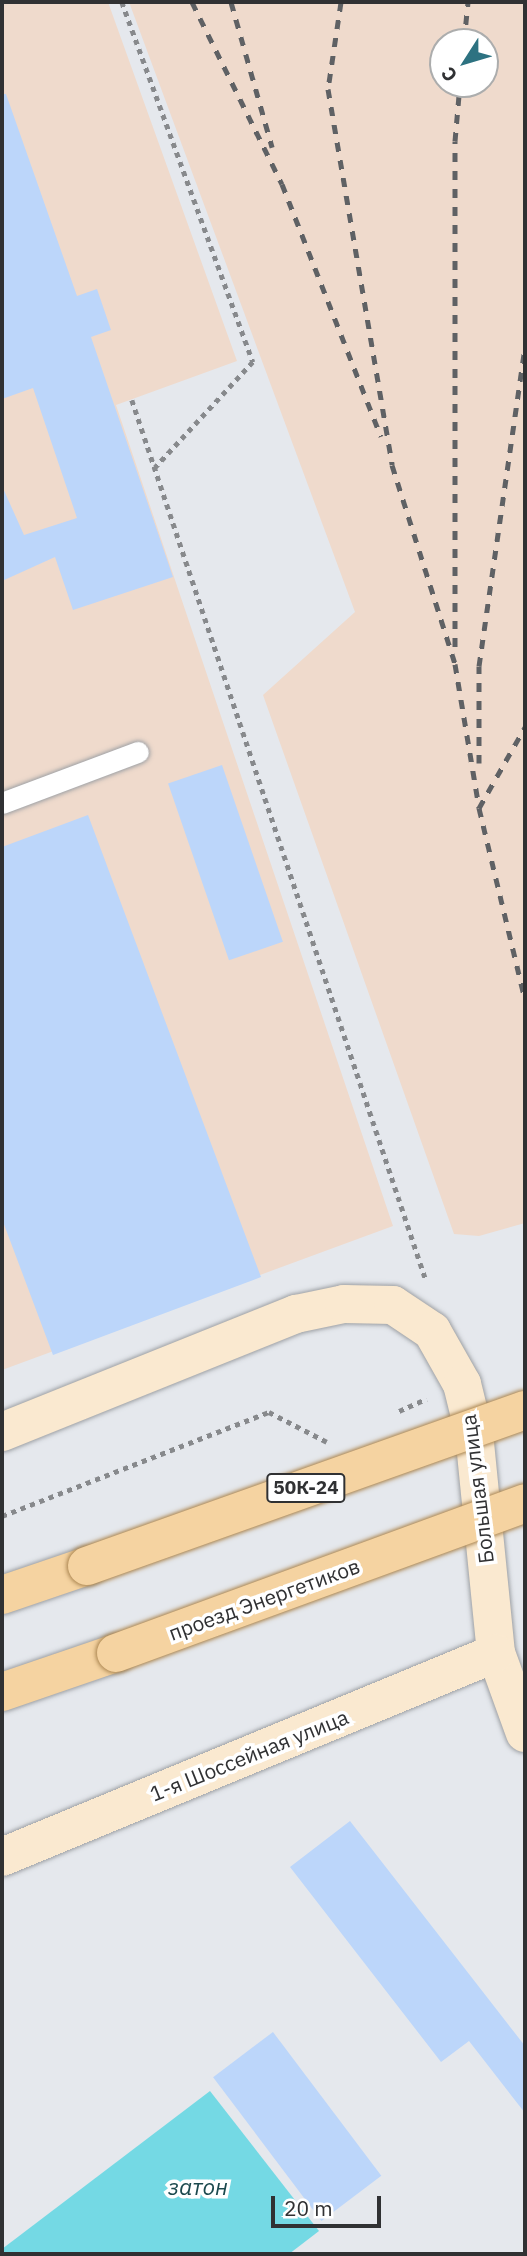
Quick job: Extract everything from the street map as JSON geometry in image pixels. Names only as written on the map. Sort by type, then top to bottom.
[{"type":"main road","name":"Большая улица","points":[[2,1432],[296,1314],[344,1304],[393,1305],[432,1331],[462,1384],[474,1433],[496,1653],[525,1733]]},
{"type":"main road","name":"50К-24","points":[[2,1595],[525,1410]]},
{"type":"main road","name":"проезд Энергетиков","points":[[2,1692],[525,1503]]},
{"type":"main road","name":"1-я Шоссейная улица","points":[[2,1857],[496,1653]]},
{"type":"lane","points":[[2,803],[138,752]]},
{"type":"path","points":[[122,2],[253,362],[155,469]]},
{"type":"path","points":[[132,400],[431,1295]]},
{"type":"path","points":[[389,1416],[462,1384]]},
{"type":"path","points":[[2,1516],[269,1412],[328,1443],[340,1437]]},
{"type":"shaded area","points":[[2,2],[108,2],[237,361],[116,405],[393,1226],[2,1370]]},
{"type":"shaded area","points":[[129,2],[525,2],[525,1223],[479,1236],[454,1234],[263,695],[355,612]]},
{"type":"water","name":"затон","points":[[210,2091],[319,2231],[289,2254],[2,2254],[2,2249]]},
{"type":"building","points":[[2,94],[6,94],[77,296],[97,289],[111,330],[91,337],[173,577],[73,610],[55,557],[2,581],[2,486],[24,535],[77,518],[33,388],[2,399]]},
{"type":"building","points":[[222,765],[283,942],[229,960],[168,784]]},
{"type":"building","points":[[88,815],[261,1277],[53,1355],[2,1219],[2,847]]},
{"type":"building","points":[[350,1821],[525,2046],[525,2113],[469,2041],[441,2062],[290,1867]]},
{"type":"building","points":[[273,2032],[381,2176],[321,2221],[213,2077]]},
{"type":"railway","points":[[192,2],[282,184],[381,436]]},
{"type":"railway","points":[[231,2],[272,147]]},
{"type":"railway","points":[[341,2],[328,89],[392,465],[455,664],[479,808],[525,999]]},
{"type":"railway","points":[[465,28],[468,2]]},
{"type":"railway","points":[[455,647],[455,141],[459,98]]},
{"type":"railway","points":[[479,763],[479,666],[525,345]]},
{"type":"railway","points":[[479,808],[525,727]]}]
